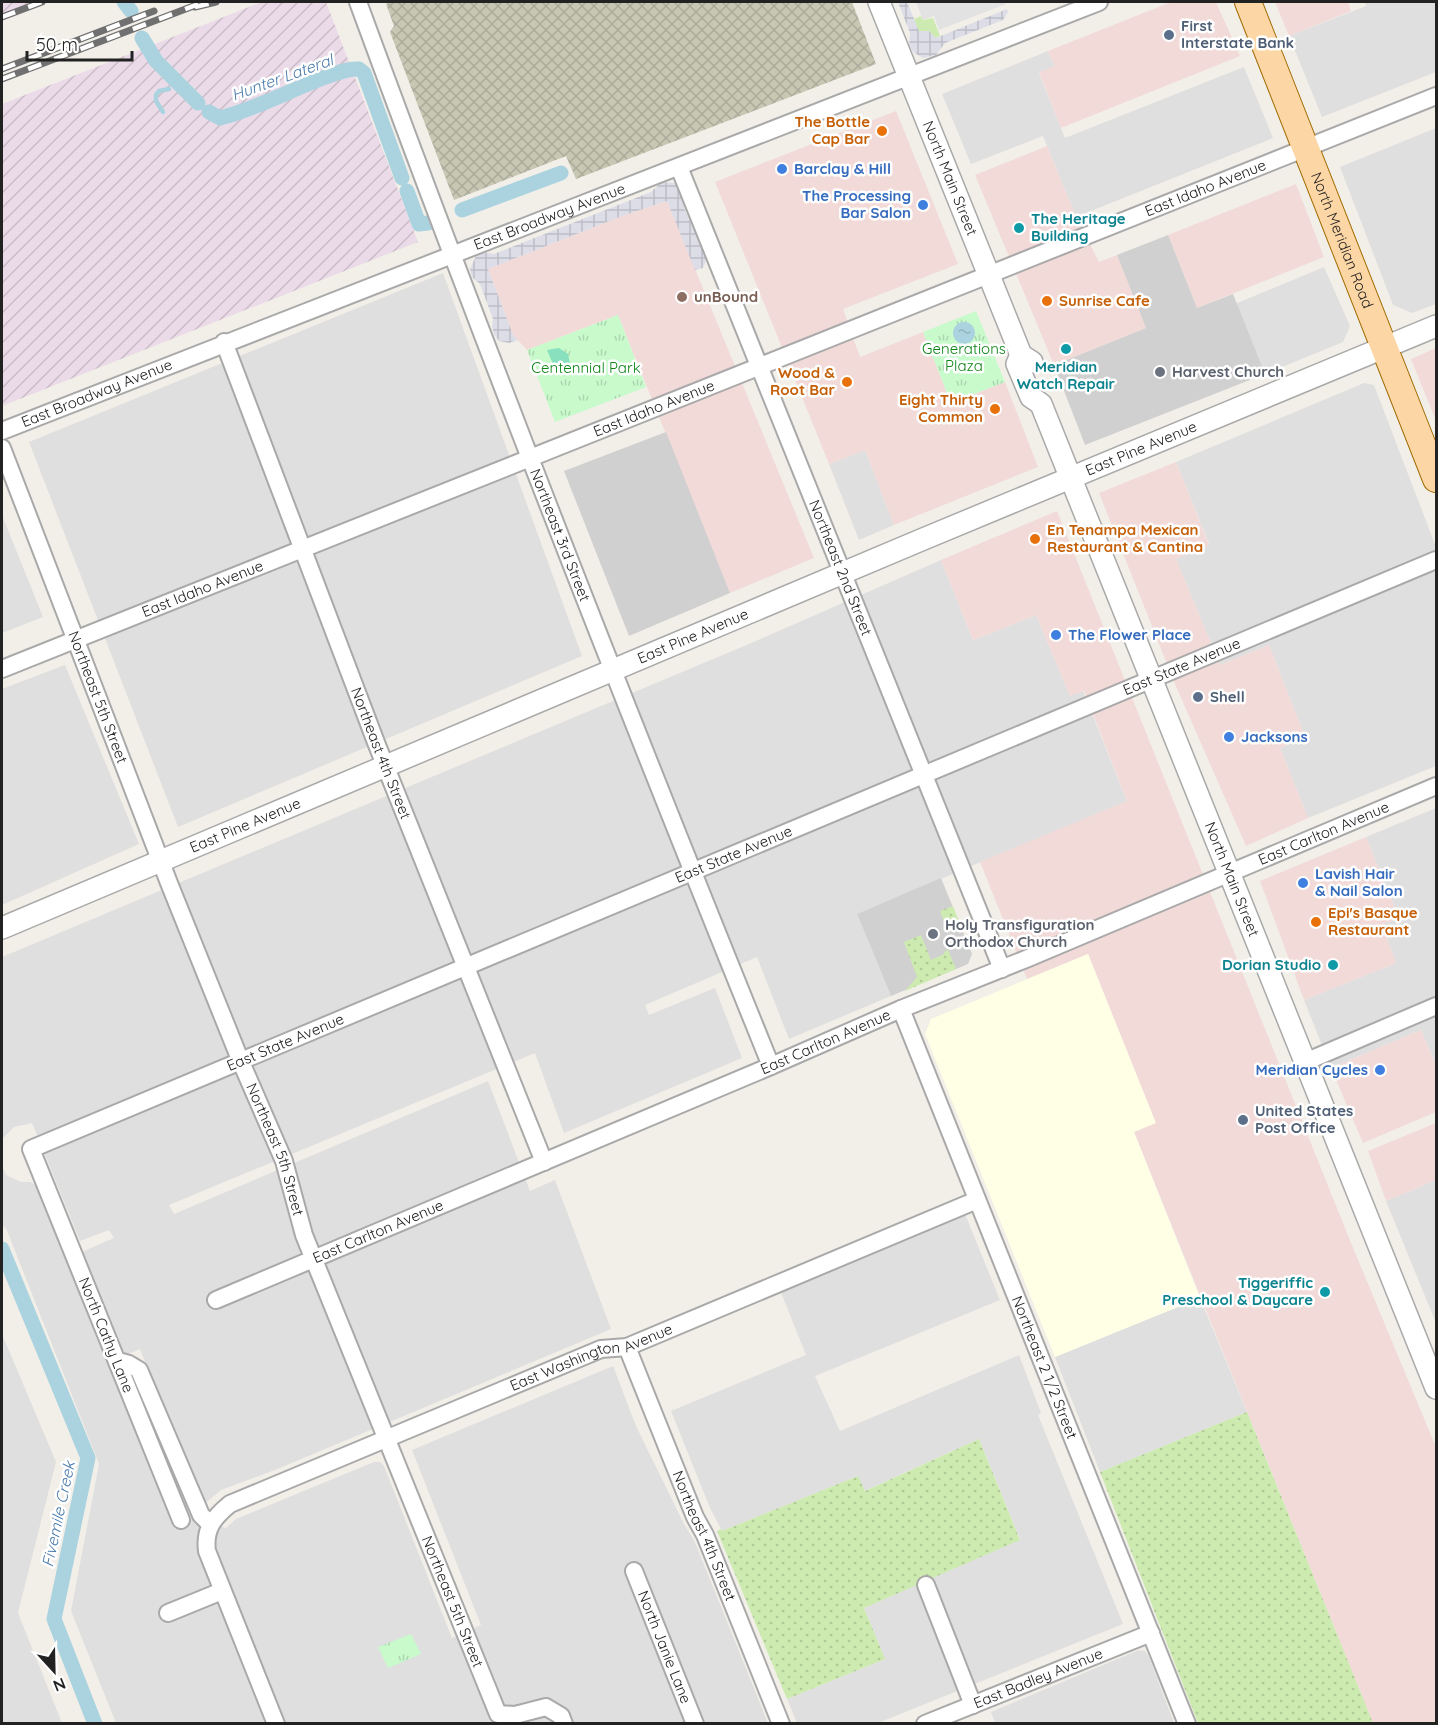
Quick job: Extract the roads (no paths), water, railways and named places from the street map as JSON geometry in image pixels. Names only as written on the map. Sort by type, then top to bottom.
[{"type":"main road","name":"North Meridian Road","points":[[1248,2],[1437,479]]},
{"type":"street","name":"Northeast 3rd Street","points":[[358,2],[451,255],[612,671],[771,1066]]},
{"type":"street","name":"North Main Street","points":[[879,2],[1021,355],[1031,360],[1045,393],[1041,404],[1437,1388]]},
{"type":"street","name":"East Broadway Avenue","points":[[2,431],[224,342],[1099,2]]},
{"type":"street","name":"East Idaho Avenue","points":[[2,669],[1437,96]]},
{"type":"street","name":"Northeast 2nd Street","points":[[679,167],[1002,969]]},
{"type":"street","name":"East Pine Avenue","points":[[2,928],[1384,346],[1437,326]]},
{"type":"street","name":"Northeast 4th Street","points":[[224,342],[386,766],[544,1162]]},
{"type":"street","name":"Northeast 5th Street","points":[[2,448],[160,861],[241,1062],[284,1161],[304,1235],[498,1714],[515,1715],[546,1707],[561,1716],[564,1724]]},
{"type":"street","name":"East State Avenue","points":[[31,1149],[1437,560]]},
{"type":"street","name":"East Carlton Avenue","points":[[216,1300],[901,1009],[1002,969],[1437,786]]},
{"type":"street","points":[[1305,1062],[1437,1006]]},
{"type":"street","name":"Northeast 2 1/2 Street","points":[[901,1009],[1187,1724]]},
{"type":"street","name":"North Cathy Lane","points":[[31,1149],[182,1520]]},
{"type":"street","name":"East Washington Avenue","points":[[210,1524],[216,1515],[230,1504],[386,1438],[602,1349],[627,1347],[977,1200]]},
{"type":"street","name":"Northeast 4th Street","points":[[627,1347],[694,1517],[705,1535],[781,1724]]},
{"type":"street","points":[[118,1361],[139,1370],[201,1515],[210,1524],[205,1540],[207,1551],[276,1724]]},
{"type":"street","name":"North Janie Lane","points":[[634,1571],[695,1724]]},
{"type":"street","points":[[926,1585],[973,1705]]},
{"type":"street","points":[[168,1613],[222,1591]]},
{"type":"street","name":"East Badley Avenue","points":[[925,1724],[1151,1633]]},
{"type":"water","points":[[964,322],[972,325],[975,333],[972,341],[964,344],[956,341],[953,333],[956,325]]},
{"type":"waterway","name":"Hunter Lateral","points":[[124,2],[131,11]]},
{"type":"waterway","name":"Hunter Lateral","points":[[142,38],[156,61],[198,103]]},
{"type":"waterway","name":"Hunter Lateral","points":[[209,112],[220,118],[259,105],[336,73],[359,69],[364,73],[402,178]]},
{"type":"waterway","points":[[163,112],[156,101],[156,95],[159,91],[169,89]]},
{"type":"waterway","name":"Hunter Lateral","points":[[462,210],[561,173]]},
{"type":"waterway","name":"Hunter Lateral","points":[[407,191],[419,224],[428,223]]},
{"type":"waterway","name":"Fivemile Creek","points":[[2,1249],[88,1458],[54,1619],[95,1724]]},
{"type":"railway","points":[[2,17],[42,2]]},
{"type":"railway","points":[[2,79],[204,2]]},
{"type":"railway","points":[[195,7],[216,2]]},
{"type":"railway","points":[[2,69],[154,11]]},
{"type":"place","name":"First Interstate Bank","points":[[1169,35]]},
{"type":"place","name":"The Bottle Cap Bar","points":[[882,131]]},
{"type":"place","name":"Barclay & Hill","points":[[782,169]]},
{"type":"place","name":"The Processing Bar Salon","points":[[923,205]]},
{"type":"place","name":"The Heritage Building","points":[[1019,228]]},
{"type":"place","name":"unBound","points":[[682,297]]},
{"type":"place","name":"Sunrise Cafe","points":[[1047,301]]},
{"type":"place","name":"Meridian Watch Repair","points":[[1066,349]]},
{"type":"place","name":"Harvest Church","points":[[1160,372]]},
{"type":"place","name":"Wood & Root Bar","points":[[847,382]]},
{"type":"place","name":"Eight Thirty Common","points":[[995,409]]},
{"type":"place","name":"En Tenampa Mexican Restaurant & Cantina","points":[[1035,539]]},
{"type":"place","name":"The Flower Place","points":[[1056,635]]},
{"type":"place","name":"Shell","points":[[1198,697]]},
{"type":"place","name":"Jacksons","points":[[1229,737]]},
{"type":"place","name":"Lavish Hair & Nail Salon","points":[[1303,883]]},
{"type":"place","name":"Epi's Basque Restaurant","points":[[1316,922]]},
{"type":"place","name":"Holy Transfiguration Orthodox Church","points":[[933,934]]},
{"type":"place","name":"Dorian Studio","points":[[1333,965]]},
{"type":"place","name":"Meridian Cycles","points":[[1380,1070]]},
{"type":"place","name":"United States Post Office","points":[[1243,1120]]},
{"type":"place","name":"Tiggeriffic Preschool & Daycare","points":[[1325,1292]]},
{"type":"park label","name":"Generations Plaza","points":[[964,358]]},
{"type":"park label","name":"Centennial Park","points":[[586,368]]}]
